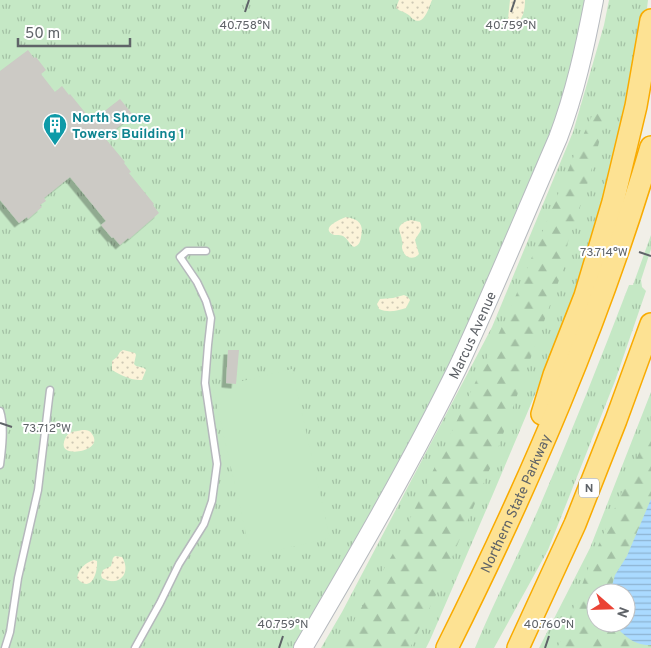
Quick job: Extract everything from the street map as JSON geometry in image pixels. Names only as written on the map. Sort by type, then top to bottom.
[{"type":"highway","points":[[515,505],[554,375],[585,296],[610,211],[636,106],[651,20]]},
{"type":"highway","name":"Northern State Parkway","points":[[447,648],[493,554],[579,356],[635,201],[651,147]]},
{"type":"highway","name":"N","points":[[518,648],[575,524],[651,324]]},
{"type":"main road","name":"Marcus Avenue","points":[[302,648],[392,495],[474,332],[567,114],[594,0]]},
{"type":"lane","points":[[134,648],[160,603],[179,564],[204,524],[212,501],[217,464],[205,383],[211,318],[206,300],[197,282],[180,257],[186,251],[206,251]]},
{"type":"lane","points":[[5,648],[10,632],[18,578],[38,490],[50,390]]},
{"type":"lane","points":[[0,411],[2,417],[0,465]]},
{"type":"green space","points":[[0,0],[594,0],[579,68],[474,332],[303,648],[0,648]]},
{"type":"green space","points":[[609,0],[648,0],[645,25],[610,179],[566,321],[430,640],[426,648],[321,648],[342,612],[492,327],[573,132],[604,25]]},
{"type":"green space","points":[[596,107],[607,114],[588,182],[568,242],[562,272],[494,459],[435,597],[410,648],[338,648],[395,550],[509,312]]},
{"type":"green space","points":[[651,235],[651,249],[641,280],[642,287],[646,291],[615,381],[548,550],[494,648],[475,648],[553,476],[629,285],[633,285]]},
{"type":"green space","points":[[292,369],[330,538],[251,556],[213,388]]},
{"type":"green space","points":[[651,392],[651,648],[539,648],[590,548]]},
{"type":"green space","points":[[651,426],[651,499],[627,556],[615,575],[613,583],[586,583],[586,633],[626,633],[644,646],[651,645],[651,648],[557,648],[588,569]]},
{"type":"sand","points":[[399,0],[432,0],[426,15],[417,21],[396,8]]},
{"type":"sand","points":[[510,0],[525,0],[523,14],[515,26],[509,23],[508,19]]},
{"type":"sand","points":[[346,217],[354,219],[361,225],[360,241],[354,247],[343,236],[333,235],[329,231],[330,226]]},
{"type":"sand","points":[[411,220],[420,222],[421,227],[415,240],[419,254],[412,258],[403,251],[399,229],[402,224]]},
{"type":"sand","points":[[404,295],[410,300],[406,308],[392,311],[379,309],[377,304],[380,299]]},
{"type":"sand","points":[[123,350],[135,353],[134,364],[146,370],[142,380],[135,380],[112,370],[112,361]]},
{"type":"sand","points":[[88,430],[91,433],[94,440],[93,444],[89,448],[77,452],[67,450],[64,447],[66,436],[72,432]]},
{"type":"sand","points":[[115,556],[122,557],[125,563],[125,573],[118,580],[108,581],[102,578],[101,575],[103,570],[111,566]]},
{"type":"sand","points":[[94,560],[97,561],[95,576],[86,584],[77,578],[79,572],[85,564]]},
{"type":"water","points":[[651,499],[651,645],[634,642],[622,633],[636,633],[636,583],[613,583],[615,575],[627,556]]},
{"type":"building","name":"North Shore Towers Building 1","points":[[28,50],[46,70],[41,74],[55,92],[62,86],[92,121],[120,99],[133,115],[105,138],[125,162],[131,172],[129,173],[159,213],[120,245],[101,225],[106,221],[70,177],[44,198],[46,201],[40,205],[42,207],[28,219],[27,217],[19,223],[0,200],[0,71]]},
{"type":"building","points":[[228,350],[239,350],[236,384],[226,383]]},
{"type":"place","name":"North Shore Towers Building 1","points":[[55,146]]}]
